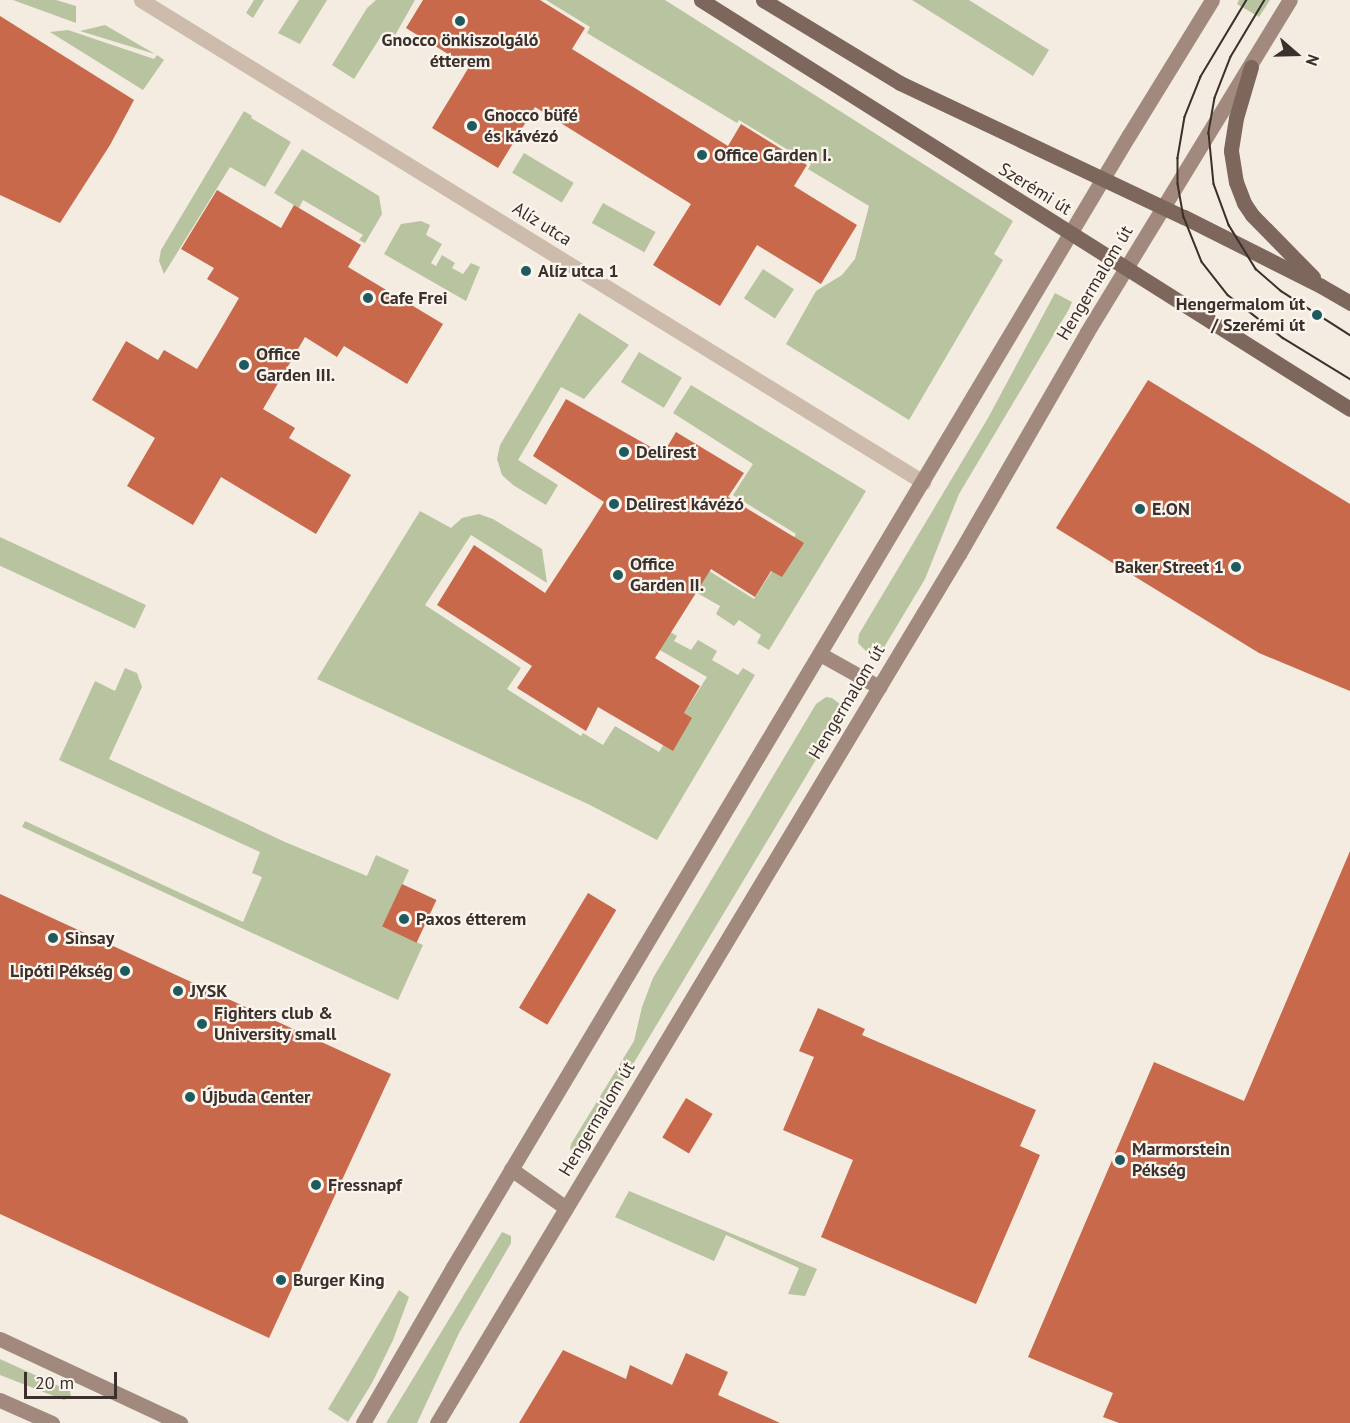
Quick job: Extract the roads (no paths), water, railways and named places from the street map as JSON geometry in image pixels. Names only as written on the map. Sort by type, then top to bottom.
[{"type":"main road","name":"Szerémi út","points":[[701,0],[1126,270],[1350,409]]},
{"type":"main road","name":"Szerémi út","points":[[763,0],[900,83],[1164,207],[1321,286],[1350,303]]},
{"type":"main road","points":[[363,1423],[511,1169],[1212,0]]},
{"type":"main road","name":"Hengermalom út","points":[[437,1423],[879,687],[1126,270],[1290,0]]},
{"type":"main road","points":[[1251,67],[1236,118],[1231,151],[1236,182],[1244,203],[1252,215],[1321,286]]},
{"type":"main road","points":[[820,654],[879,687]]},
{"type":"main road","points":[[511,1169],[566,1208]]},
{"type":"main road","points":[[0,1339],[180,1423]]},
{"type":"main road","points":[[0,1400],[52,1423]]},
{"type":"street","name":"Alíz utca","points":[[141,0],[923,482]]},
{"type":"tram line","points":[[1247,0],[1201,77],[1185,117],[1178,158],[1178,184],[1184,217],[1202,262],[1228,295],[1283,338],[1350,379]]},
{"type":"tram line","points":[[1265,0],[1231,57],[1215,98],[1209,133],[1214,184],[1229,225],[1256,269],[1281,291],[1350,335]]},
{"type":"place","name":"Gnocco önkiszolgáló étterem","points":[[460,21]]},
{"type":"place","name":"Gnocco büfé és kávézó","points":[[472,126]]},
{"type":"place","name":"Office Garden I.","points":[[702,155]]},
{"type":"place","name":"Alíz utca 1","points":[[526,271]]},
{"type":"place","name":"Cafe Frei","points":[[368,298]]},
{"type":"place","name":"Hengermalom út / Szerémi út","points":[[1317,315]]},
{"type":"place","name":"Office Garden III.","points":[[244,365]]},
{"type":"place","name":"Delirest","points":[[624,452]]},
{"type":"place","name":"Delirest kávézó","points":[[614,504]]},
{"type":"place","name":"E.ON","points":[[1140,509]]},
{"type":"place","name":"Baker Street 1","points":[[1236,567]]},
{"type":"place","name":"Office Garden II.","points":[[618,575]]},
{"type":"place","name":"Paxos étterem","points":[[404,919]]},
{"type":"place","name":"Sinsay","points":[[53,938]]},
{"type":"place","name":"Lipóti Pékség","points":[[125,971]]},
{"type":"place","name":"JYSK","points":[[178,991]]},
{"type":"place","name":"Fighters club & University small","points":[[202,1024]]},
{"type":"place","name":"Újbuda Center","points":[[190,1097]]},
{"type":"place","name":"Marmorstein Pékség","points":[[1120,1160]]},
{"type":"place","name":"Fressnapf","points":[[316,1185]]},
{"type":"place","name":"Burger King","points":[[281,1280]]}]
